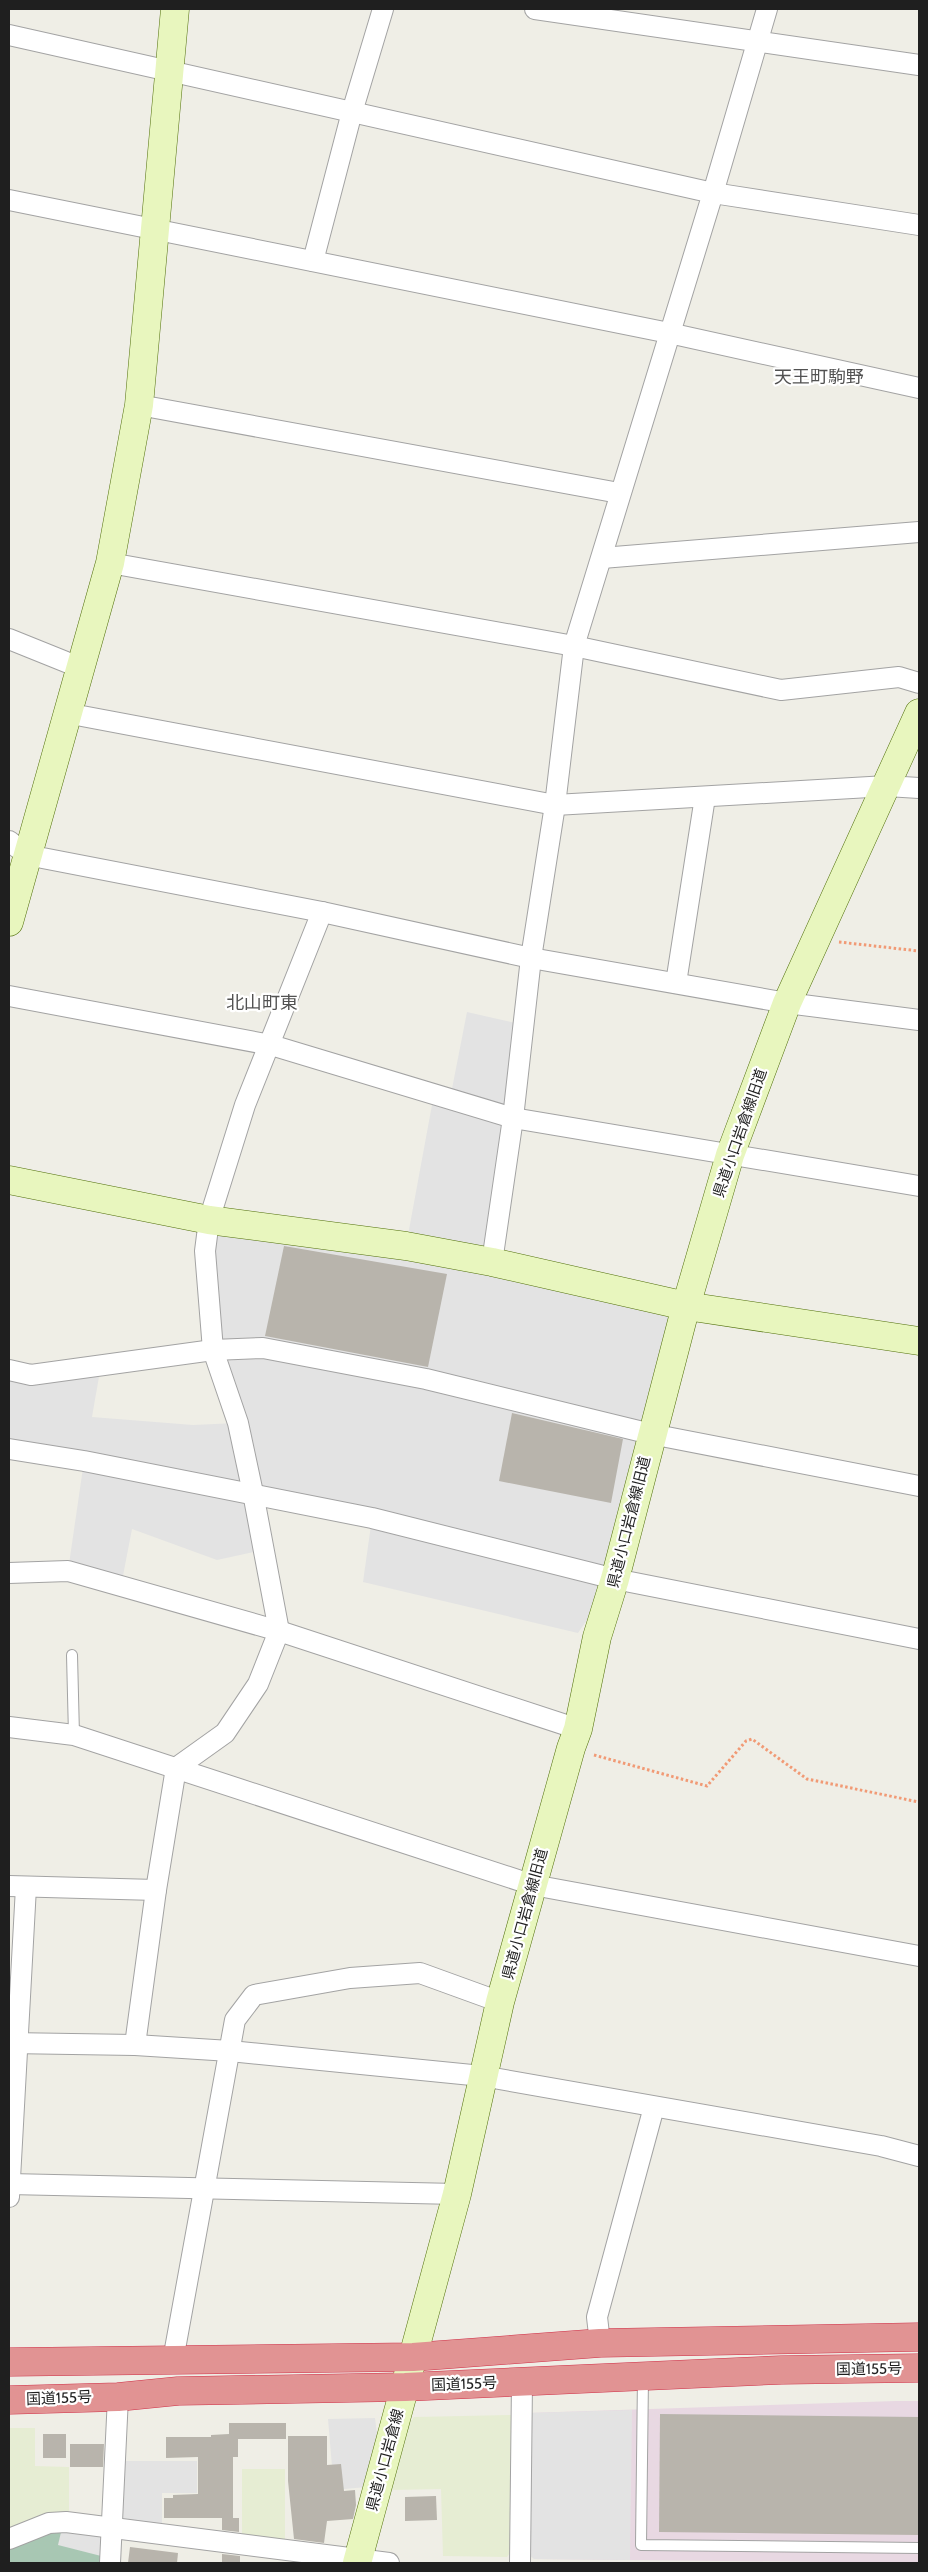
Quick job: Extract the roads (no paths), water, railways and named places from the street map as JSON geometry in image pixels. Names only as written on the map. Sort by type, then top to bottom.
[{"type":"highway","name":"国道155号","points":[[9,2362],[413,2356],[600,2343],[919,2337]]},
{"type":"highway","name":"国道155号","points":[[9,2400],[118,2397],[178,2391],[405,2387],[643,2375],[919,2368]]},
{"type":"street","points":[[9,922],[18,848],[81,668],[110,563],[139,405],[175,9]]},
{"type":"street","points":[[313,261],[352,112],[383,9]]},
{"type":"street","points":[[535,9],[919,65]]},
{"type":"street","points":[[492,1262],[513,1118],[531,958],[555,805],[574,646],[602,558],[619,494],[713,193],[767,9]]},
{"type":"street","points":[[9,36],[713,193],[919,225]]},
{"type":"street","points":[[9,200],[669,333],[919,388]]},
{"type":"street","points":[[139,405],[619,494]]},
{"type":"street","points":[[602,558],[919,532]]},
{"type":"street","points":[[110,563],[574,646],[781,690],[899,677],[919,683]]},
{"type":"street","points":[[9,639],[81,668]]},
{"type":"street","points":[[66,713],[555,805],[887,786],[919,788]]},
{"type":"street","name":"県道小口岩倉線旧道","points":[[413,2356],[457,2194],[500,2002],[575,1739],[597,1637],[615,1579],[651,1434],[686,1306],[730,1155],[787,1003],[919,713]]},
{"type":"street","points":[[676,983],[705,797]]},
{"type":"street","points":[[18,848],[531,958],[787,1003],[919,1020]]},
{"type":"street","points":[[135,2045],[156,1890],[176,1768],[225,1732],[258,1684],[279,1632],[238,1424],[213,1350],[205,1250],[209,1220],[245,1105],[271,1045],[322,912]]},
{"type":"street","points":[[9,996],[271,1045],[513,1118],[919,1186]]},
{"type":"street","points":[[9,1180],[209,1220],[406,1246],[492,1262],[686,1306],[919,1341]]},
{"type":"street","points":[[9,1370],[31,1375],[213,1350],[263,1348],[426,1379],[651,1434],[919,1486]]},
{"type":"street","points":[[9,1449],[253,1493],[372,1518],[615,1579],[919,1639]]},
{"type":"street","points":[[9,1573],[68,1571],[279,1632],[575,1739]]},
{"type":"street","points":[[9,1727],[74,1735],[532,1885],[919,1956]]},
{"type":"street","points":[[156,1890],[17,1887],[9,2188],[457,2194]]},
{"type":"street","points":[[173,2360],[235,2020],[254,1995],[350,1978],[420,1973],[500,2002]]},
{"type":"street","points":[[12,2043],[135,2045],[230,2051],[482,2076],[881,2146],[919,2156]]},
{"type":"street","points":[[600,2343],[597,2317],[654,2107]]},
{"type":"street","name":"県道小口岩倉線","points":[[357,2562],[413,2356]]},
{"type":"street","points":[[520,2563],[522,2382]]},
{"type":"street","points":[[110,2563],[118,2397]]},
{"type":"street","points":[[9,2539],[49,2523],[66,2522],[357,2562],[389,2563]]},
{"type":"lane","points":[[72,1655],[74,1735]]},
{"type":"lane","points":[[643,2375],[641,2545],[919,2548]]},
{"type":"district","name":"天王町駒野","points":[[819,377]]},
{"type":"district","name":"北山町東","points":[[262,1003]]}]
